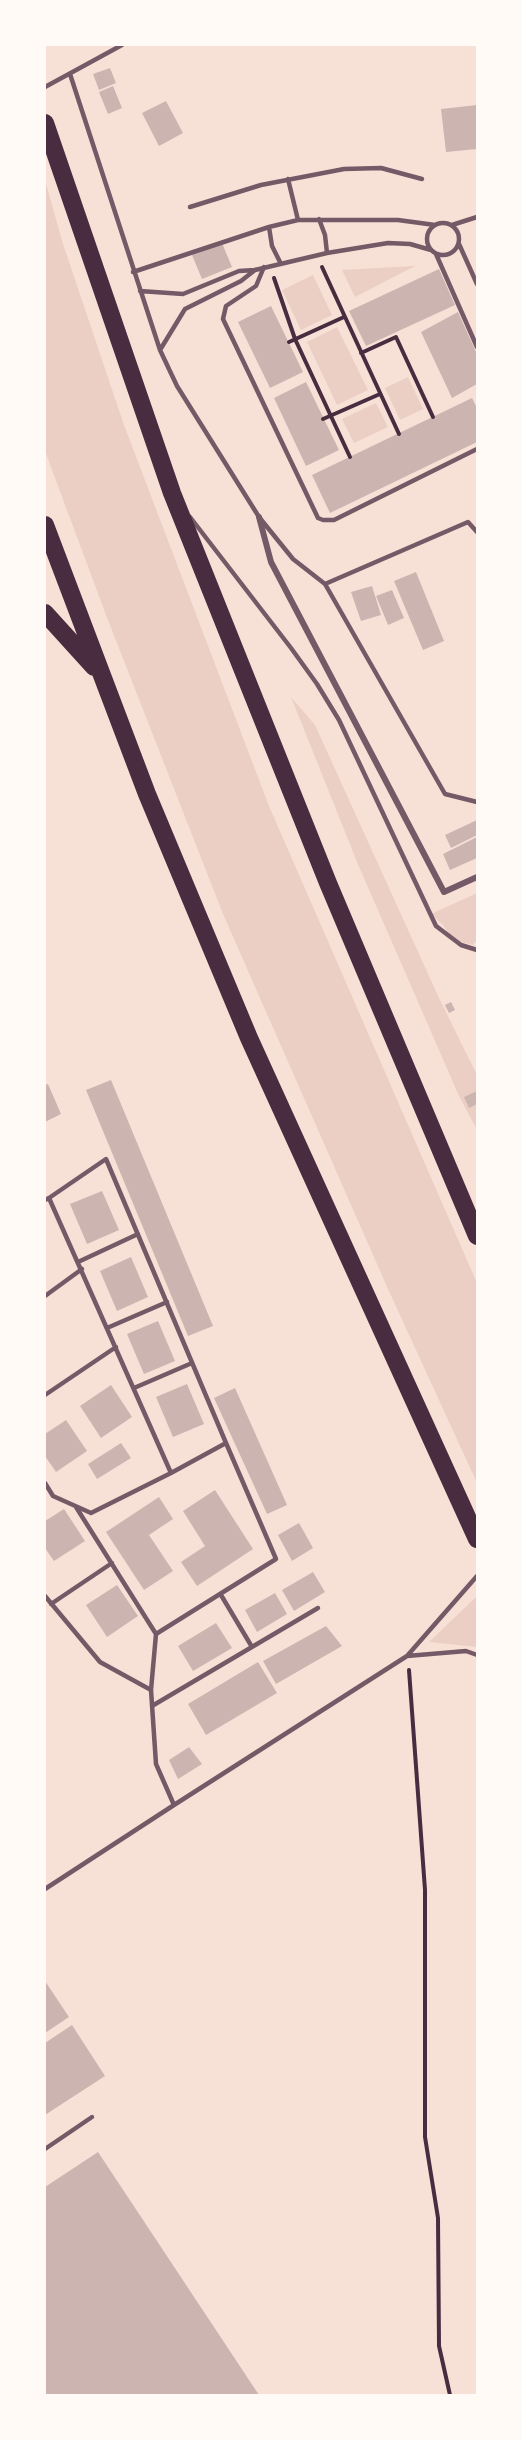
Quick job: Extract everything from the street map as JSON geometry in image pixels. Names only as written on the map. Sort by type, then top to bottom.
[{"type":"highway","points":[[45,123],[172,493],[328,884],[477,1236]]},
{"type":"highway","points":[[45,525],[147,794],[249,1038],[477,1539]]},
{"type":"highway","points":[[45,613],[102,676]]},
{"type":"street","points":[[259,517],[271,562],[444,892],[477,877]]},
{"type":"lane","points":[[45,87],[122,45]]},
{"type":"lane","points":[[70,74],[160,350],[177,386],[259,517],[293,560],[325,584],[445,794],[477,802]]},
{"type":"lane","points":[[190,207],[228,194],[288,179],[363,168],[381,168],[422,179]]},
{"type":"lane","points":[[288,179],[298,220]]},
{"type":"lane","points":[[134,272],[269,227],[298,220],[398,220],[452,225],[477,217]]},
{"type":"lane","points":[[319,219],[325,235],[327,253]]},
{"type":"lane","points":[[435,225],[427,237],[477,347]]},
{"type":"lane","points":[[452,225],[459,234],[459,244],[477,284]]},
{"type":"lane","points":[[269,227],[272,246],[281,264]]},
{"type":"lane","points":[[140,291],[183,294],[234,273],[327,253],[388,243],[410,244],[442,256],[453,253],[459,244]]},
{"type":"lane","points":[[267,267],[256,286],[230,302],[223,312],[223,319],[318,518],[334,520],[477,449]]},
{"type":"lane","points":[[160,350],[185,309],[242,280],[255,270]]},
{"type":"lane","points":[[172,493],[297,657],[333,711],[436,926],[461,945],[477,950]]},
{"type":"lane","points":[[325,584],[468,522],[477,532]]},
{"type":"lane","points":[[156,1634],[276,1559],[106,1159],[47,1199],[82,1269],[171,1473]]},
{"type":"lane","points":[[78,1262],[138,1234]]},
{"type":"lane","points":[[45,1296],[82,1269]]},
{"type":"lane","points":[[107,1328],[167,1302]]},
{"type":"lane","points":[[45,1395],[116,1347]]},
{"type":"lane","points":[[134,1388],[192,1363]]},
{"type":"lane","points":[[45,1484],[47,1491],[53,1496],[91,1513],[226,1443]]},
{"type":"lane","points":[[75,1506],[156,1634],[151,1690],[156,1764],[174,1805]]},
{"type":"lane","points":[[51,1604],[112,1563]]},
{"type":"lane","points":[[45,1889],[407,1656],[477,1576]]},
{"type":"lane","points":[[221,1595],[252,1647]]},
{"type":"lane","points":[[45,1596],[100,1662],[151,1690]]},
{"type":"lane","points":[[152,1706],[318,1608]]},
{"type":"lane","points":[[407,1656],[466,1652],[477,1655]]},
{"type":"lane","points":[[45,2149],[92,2117]]},
{"type":"path","points":[[317,255],[399,434]]},
{"type":"path","points":[[267,267],[295,339],[350,457]]},
{"type":"path","points":[[289,342],[344,317]]},
{"type":"path","points":[[361,353],[396,337],[433,417]]},
{"type":"path","points":[[323,418],[380,394]]},
{"type":"path","points":[[407,1656],[425,1890],[425,2137],[438,2218],[439,2346],[450,2395]]},
{"type":"shaded area","points":[[45,180],[63,244],[124,425],[269,806],[477,1283],[477,1483],[388,1289],[223,914],[106,615],[45,451]]},
{"type":"shaded area","points":[[415,266],[355,297],[342,270]]},
{"type":"shaded area","points":[[313,275],[332,315],[301,330],[282,290]]},
{"type":"shaded area","points":[[337,327],[368,390],[337,405],[307,342]]},
{"type":"shaded area","points":[[408,377],[423,409],[400,420],[385,388]]},
{"type":"shaded area","points":[[376,403],[388,427],[354,443],[342,419]]},
{"type":"shaded area","points":[[291,697],[315,725],[439,998],[477,1075],[477,1130],[459,1096],[357,862]]},
{"type":"shaded area","points":[[477,893],[477,940],[473,945],[452,940],[443,925],[431,914]]},
{"type":"shaded area","points":[[477,1596],[477,1647],[429,1642]]},
{"type":"building","points":[[110,68],[116,83],[99,90],[93,74]]},
{"type":"building","points":[[113,86],[122,108],[108,114],[99,92]]},
{"type":"building","points":[[166,101],[183,133],[159,146],[142,113]]},
{"type":"building","points":[[477,105],[477,149],[446,152],[441,109]]},
{"type":"building","points":[[222,243],[232,267],[202,279],[192,255]]},
{"type":"building","points":[[439,269],[455,305],[366,346],[349,311]]},
{"type":"building","points":[[271,306],[303,372],[270,388],[238,322]]},
{"type":"building","points":[[458,312],[477,354],[477,384],[452,398],[421,332]]},
{"type":"building","points":[[306,382],[339,450],[306,466],[274,398]]},
{"type":"building","points":[[472,398],[477,408],[477,442],[330,513],[312,475]]},
{"type":"building","points":[[416,572],[444,641],[423,650],[394,581]]},
{"type":"building","points":[[372,586],[381,615],[361,621],[351,592]]},
{"type":"building","points":[[392,590],[404,618],[388,625],[376,596]]},
{"type":"building","points":[[477,820],[477,835],[451,848],[445,835]]},
{"type":"building","points":[[477,837],[477,858],[450,870],[443,854]]},
{"type":"building","points":[[451,1002],[455,1010],[449,1013],[445,1005]]},
{"type":"building","points":[[111,1080],[213,1326],[188,1336],[86,1090]]},
{"type":"building","points":[[48,1084],[61,1114],[45,1122],[45,1085]]},
{"type":"building","points":[[477,1091],[477,1104],[469,1108],[464,1097]]},
{"type":"building","points":[[102,1191],[119,1230],[87,1244],[70,1204]]},
{"type":"building","points":[[131,1257],[148,1297],[117,1311],[100,1271]]},
{"type":"building","points":[[158,1321],[175,1361],[144,1374],[127,1334]]},
{"type":"building","points":[[187,1384],[204,1424],[173,1437],[156,1397]]},
{"type":"building","points":[[111,1385],[132,1417],[101,1438],[80,1406]]},
{"type":"building","points":[[235,1388],[287,1505],[267,1514],[214,1398]]},
{"type":"building","points":[[66,1420],[87,1451],[56,1472],[45,1456],[45,1434]]},
{"type":"building","points":[[121,1443],[131,1458],[97,1479],[88,1464]]},
{"type":"building","points":[[215,1490],[253,1549],[197,1586],[181,1562],[205,1546],[183,1511]]},
{"type":"building","points":[[159,1497],[173,1519],[149,1535],[173,1571],[144,1590],[106,1532]]},
{"type":"building","points":[[64,1509],[85,1541],[54,1561],[45,1548],[45,1521]]},
{"type":"building","points":[[299,1523],[313,1548],[292,1561],[278,1535]]},
{"type":"building","points":[[313,1572],[325,1592],[294,1611],[282,1590]]},
{"type":"building","points":[[117,1585],[138,1616],[107,1637],[86,1605]]},
{"type":"building","points":[[275,1593],[287,1614],[257,1632],[245,1610]]},
{"type":"building","points":[[216,1623],[232,1648],[193,1671],[178,1646]]},
{"type":"building","points":[[326,1626],[342,1646],[276,1684],[263,1661]]},
{"type":"building","points":[[258,1662],[277,1693],[206,1735],[188,1704]]},
{"type":"building","points":[[189,1747],[202,1764],[178,1779],[169,1760]]},
{"type":"building","points":[[45,1981],[69,2017],[45,2033]]},
{"type":"building","points":[[72,2025],[105,2076],[45,2115],[45,2043]]},
{"type":"building","points":[[98,2152],[259,2395],[45,2395],[45,2187]]}]
